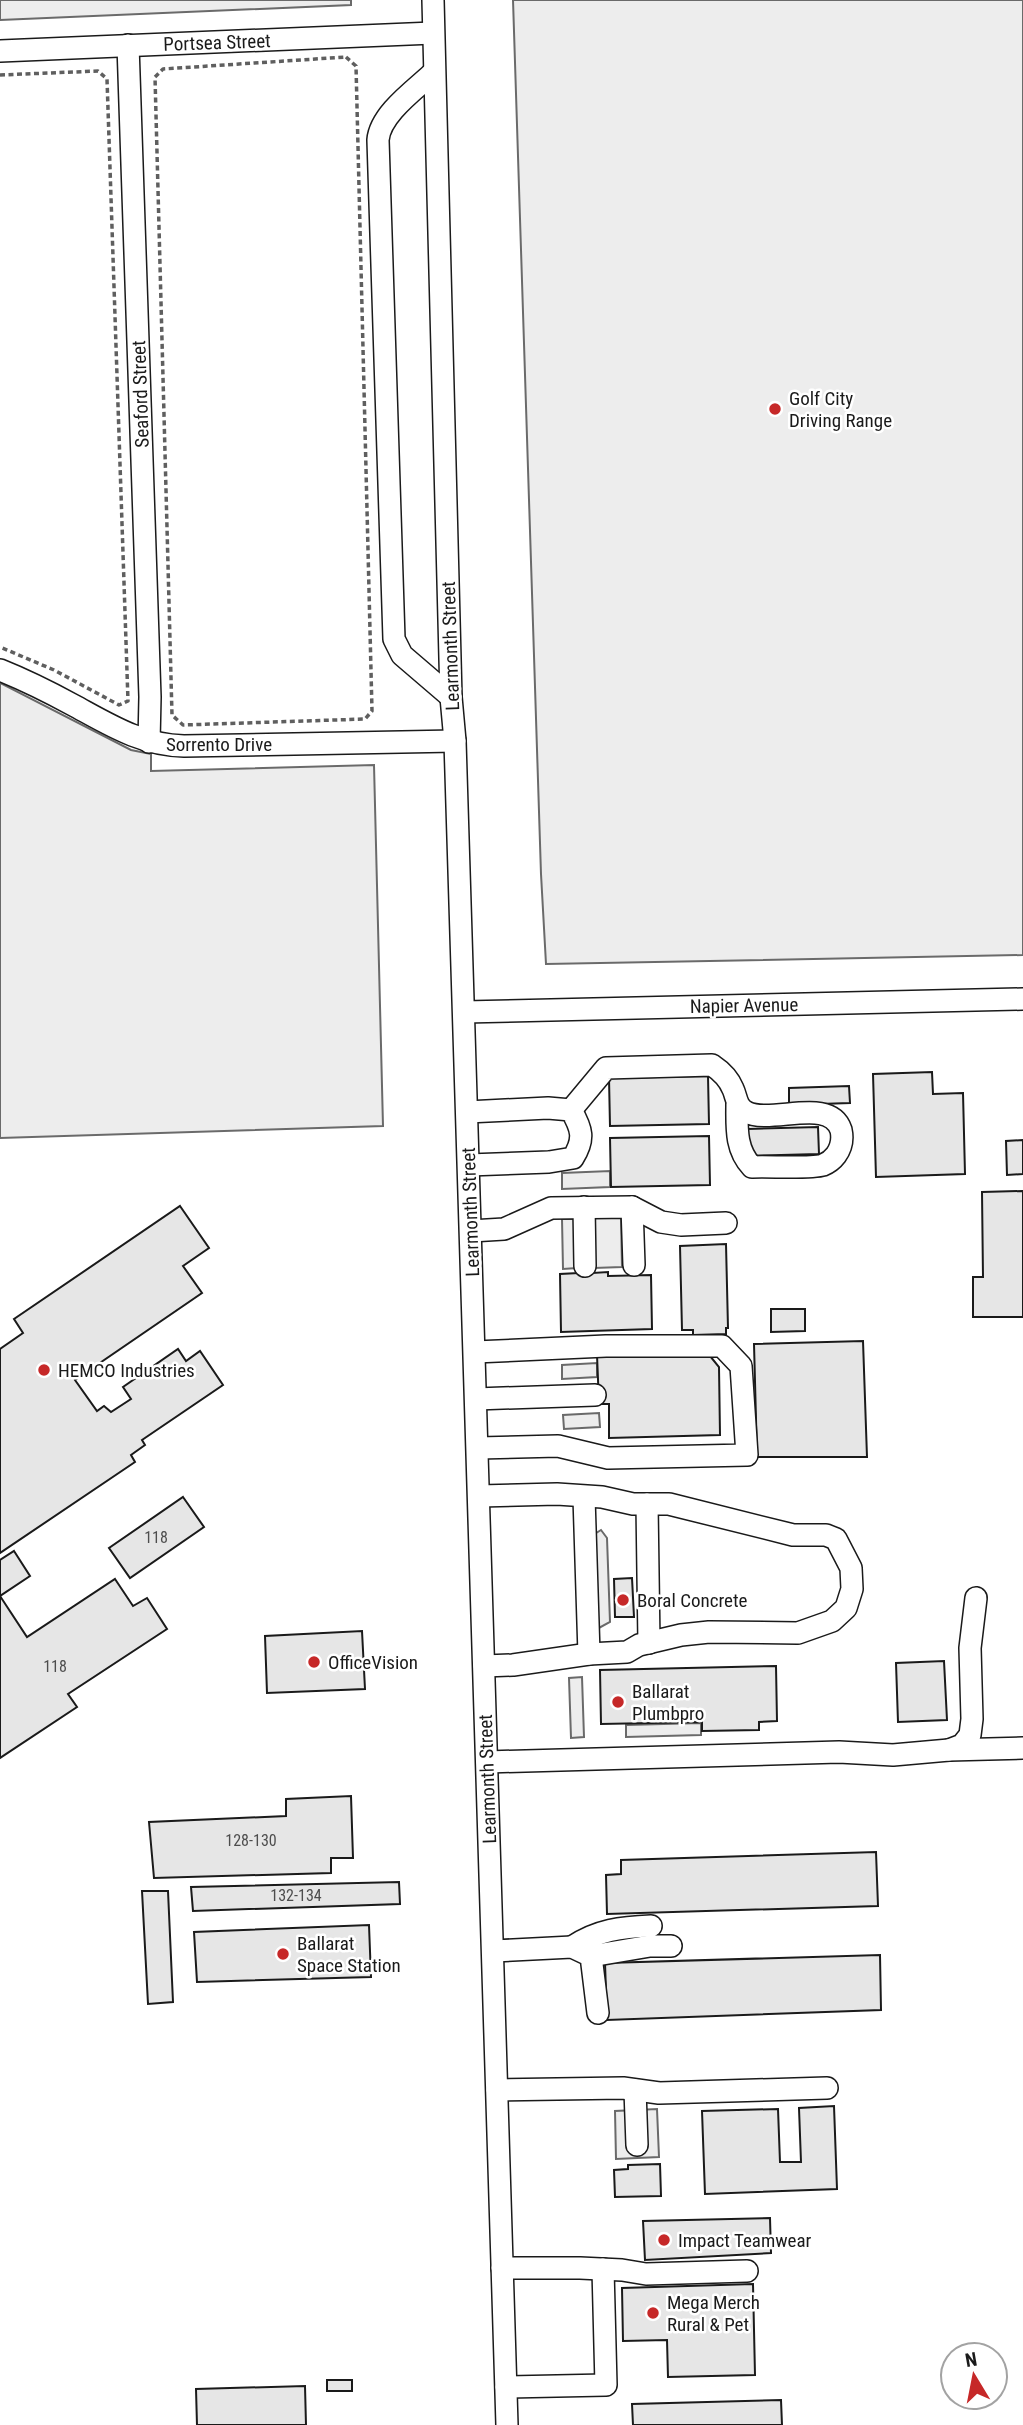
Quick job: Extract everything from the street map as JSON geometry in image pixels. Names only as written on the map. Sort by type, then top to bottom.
[{"type":"street","name":"Learmonth Street","points":[[433,0],[451,698],[456,741],[507,2425]]},
{"type":"street","name":"Portsea Street","points":[[0,51],[433,33]]},
{"type":"street","name":"Seaford Street","points":[[128,45],[150,697],[149,742]]},
{"type":"street","points":[[434,72],[387,117],[380,128],[378,140],[394,639],[402,655],[451,698]]},
{"type":"street","name":"Sorrento Drive","points":[[0,670],[129,735],[149,742],[184,746],[456,741]]},
{"type":"street","name":"Napier Avenue","points":[[464,1012],[1023,999]]},
{"type":"street","points":[[571,1110],[606,1068],[712,1065],[722,1071],[733,1088],[737,1104],[738,1144],[744,1158],[752,1167],[822,1165],[833,1159],[839,1151],[841,1130],[830,1115],[747,1113],[737,1104]]},
{"type":"street","points":[[467,1112],[548,1108],[571,1110]]},
{"type":"street","points":[[469,1165],[549,1162],[573,1158],[581,1145],[580,1124],[571,1110]]},
{"type":"street","points":[[471,1231],[504,1229],[551,1208],[632,1207],[661,1222],[726,1223]]},
{"type":"street","points":[[632,1207],[634,1265]]},
{"type":"street","points":[[583,1208],[585,1266]]},
{"type":"street","points":[[474,1352],[606,1346],[722,1346],[741,1366],[747,1455],[608,1458],[558,1446],[478,1448]]},
{"type":"street","points":[[476,1399],[595,1395]]},
{"type":"street","points":[[479,1496],[520,1494],[602,1497],[633,1504],[669,1504],[793,1535],[826,1535],[835,1539],[851,1568],[852,1589],[846,1608],[832,1621],[798,1633],[709,1632],[681,1635],[627,1652],[484,1666]]},
{"type":"street","points":[[584,1497],[589,1654]]},
{"type":"street","points":[[647,1504],[649,1643]]},
{"type":"street","points":[[949,1750],[962,1745],[970,1735],[970,1648],[976,1598]]},
{"type":"street","points":[[487,1762],[839,1752],[893,1755],[1023,1748]]},
{"type":"street","points":[[598,2013],[582,1951],[589,1935],[619,1928],[651,1926]]},
{"type":"street","points":[[493,1951],[582,1951],[671,1946]]},
{"type":"street","points":[[497,2090],[623,2088],[659,2094],[827,2088]]},
{"type":"street","points":[[635,2090],[637,2146]]},
{"type":"street","points":[[502,2268],[603,2269],[646,2274],[747,2271]]},
{"type":"street","points":[[506,2387],[606,2385],[603,2269]]},
{"type":"path","points":[[346,57],[356,66],[372,711],[365,719],[183,725],[172,715],[155,77],[163,69],[346,57]]},
{"type":"path","points":[[0,75],[98,71],[107,79],[128,701],[119,705],[54,670],[0,648]]},
{"type":"shaded area","points":[[0,0],[351,0],[351,5],[0,20]]},
{"type":"shaded area","name":"Golf City Driving Range","points":[[513,0],[1023,0],[1023,955],[546,964]]},
{"type":"shaded area","points":[[0,683],[131,750],[151,754],[151,771],[374,765],[383,1126],[0,1138]]},
{"type":"shaded area","points":[[610,1171],[610,1187],[562,1189],[562,1173]]},
{"type":"shaded area","points":[[593,1218],[621,1218],[622,1267],[594,1268]]},
{"type":"shaded area","points":[[562,1219],[576,1219],[577,1268],[563,1269]]},
{"type":"shaded area","points":[[597,1363],[597,1377],[562,1379],[562,1365]]},
{"type":"shaded area","points":[[599,1413],[600,1427],[564,1429],[563,1415]]},
{"type":"shaded area","points":[[601,1530],[607,1538],[610,1622],[597,1629],[593,1535]]},
{"type":"shaded area","points":[[582,1677],[584,1737],[571,1738],[569,1678]]},
{"type":"shaded area","points":[[701,1723],[701,1735],[626,1737],[626,1725]]},
{"type":"shaded area","points":[[657,2109],[659,2157],[616,2159],[615,2111]]},
{"type":"building","points":[[932,1072],[933,1094],[963,1093],[965,1174],[876,1177],[873,1074]]},
{"type":"building","points":[[708,1076],[709,1124],[610,1126],[609,1078]]},
{"type":"building","points":[[849,1086],[850,1103],[789,1105],[789,1088]]},
{"type":"building","points":[[818,1127],[819,1154],[748,1156],[747,1129]]},
{"type":"building","points":[[709,1136],[710,1185],[611,1187],[610,1138]]},
{"type":"building","points":[[1023,1140],[1023,1174],[1007,1175],[1006,1141]]},
{"type":"building","points":[[1023,1191],[1023,1317],[973,1317],[973,1277],[983,1277],[982,1192]]},
{"type":"building","name":"HEMCO Industries","points":[[180,1206],[209,1248],[183,1266],[202,1293],[75,1380],[97,1411],[104,1406],[111,1412],[131,1399],[123,1387],[178,1349],[186,1361],[200,1351],[223,1385],[142,1440],[145,1445],[131,1455],[135,1462],[0,1553],[0,1349],[23,1333],[14,1319]]},
{"type":"building","points":[[726,1244],[726,1334],[693,1335],[693,1330],[682,1330],[680,1246]]},
{"type":"building","points":[[593,1270],[593,1273],[608,1272],[608,1276],[651,1275],[652,1329],[561,1332],[560,1274]]},
{"type":"building","points":[[771,1309],[805,1309],[805,1331],[771,1332]]},
{"type":"building","points":[[863,1341],[867,1457],[757,1457],[754,1344]]},
{"type":"building","points":[[706,1351],[719,1367],[720,1435],[609,1438],[609,1404],[599,1404],[597,1355]]},
{"type":"building","points":[[183,1497],[204,1527],[130,1578],[109,1548]]},
{"type":"building","points":[[14,1551],[30,1576],[0,1596],[0,1560]]},
{"type":"building","points":[[632,1578],[634,1617],[615,1617],[614,1579]]},
{"type":"building","points":[[115,1579],[133,1606],[147,1598],[167,1629],[68,1694],[77,1707],[0,1758],[0,1596],[27,1637]]},
{"type":"building","name":"OfficeVision","points":[[362,1631],[365,1689],[267,1693],[265,1636]]},
{"type":"building","points":[[944,1661],[947,1720],[898,1722],[896,1663]]},
{"type":"building","points":[[776,1666],[777,1721],[759,1722],[759,1730],[702,1731],[702,1722],[601,1724],[600,1670]]},
{"type":"building","points":[[351,1796],[353,1858],[331,1858],[331,1873],[154,1878],[149,1822],[286,1816],[286,1799]]},
{"type":"building","points":[[876,1852],[878,1906],[607,1914],[606,1875],[621,1874],[621,1860]]},
{"type":"building","name":"Ballarat Space Station","points":[[399,1882],[400,1904],[193,1911],[191,1887]]},
{"type":"building","points":[[142,1891],[168,1891],[173,2002],[148,2004]]},
{"type":"building","name":"Ballarat Space Station","points":[[369,1925],[371,1977],[197,1982],[194,1932]]},
{"type":"building","points":[[880,1955],[881,2010],[607,2020],[605,1963]]},
{"type":"building","points":[[834,2106],[837,2189],[705,2194],[702,2111],[778,2109],[780,2162],[801,2162],[799,2108]]},
{"type":"building","points":[[660,2164],[661,2196],[615,2197],[614,2170],[628,2169],[628,2165]]},
{"type":"building","points":[[770,2218],[771,2253],[645,2260],[643,2221]]},
{"type":"building","points":[[753,2284],[755,2375],[668,2377],[667,2340],[623,2341],[622,2288]]},
{"type":"building","points":[[327,2380],[352,2380],[352,2391],[327,2391]]},
{"type":"building","points":[[305,2386],[306,2425],[197,2425],[196,2389]]},
{"type":"building","points":[[781,2400],[782,2425],[633,2425],[632,2404]]},
{"type":"place","name":"Golf City Driving Range","points":[[775,409]]},
{"type":"place","name":"HEMCO Industries","points":[[44,1370]]},
{"type":"place","name":"Boral Concrete","points":[[623,1600]]},
{"type":"place","name":"OfficeVision","points":[[314,1662]]},
{"type":"place","name":"Ballarat Plumbpro","points":[[618,1702]]},
{"type":"place","name":"Ballarat Space Station","points":[[283,1954]]},
{"type":"place","name":"Impact Teamwear","points":[[664,2240]]},
{"type":"place","name":"Mega Merch Rural & Pet","points":[[653,2313]]}]
